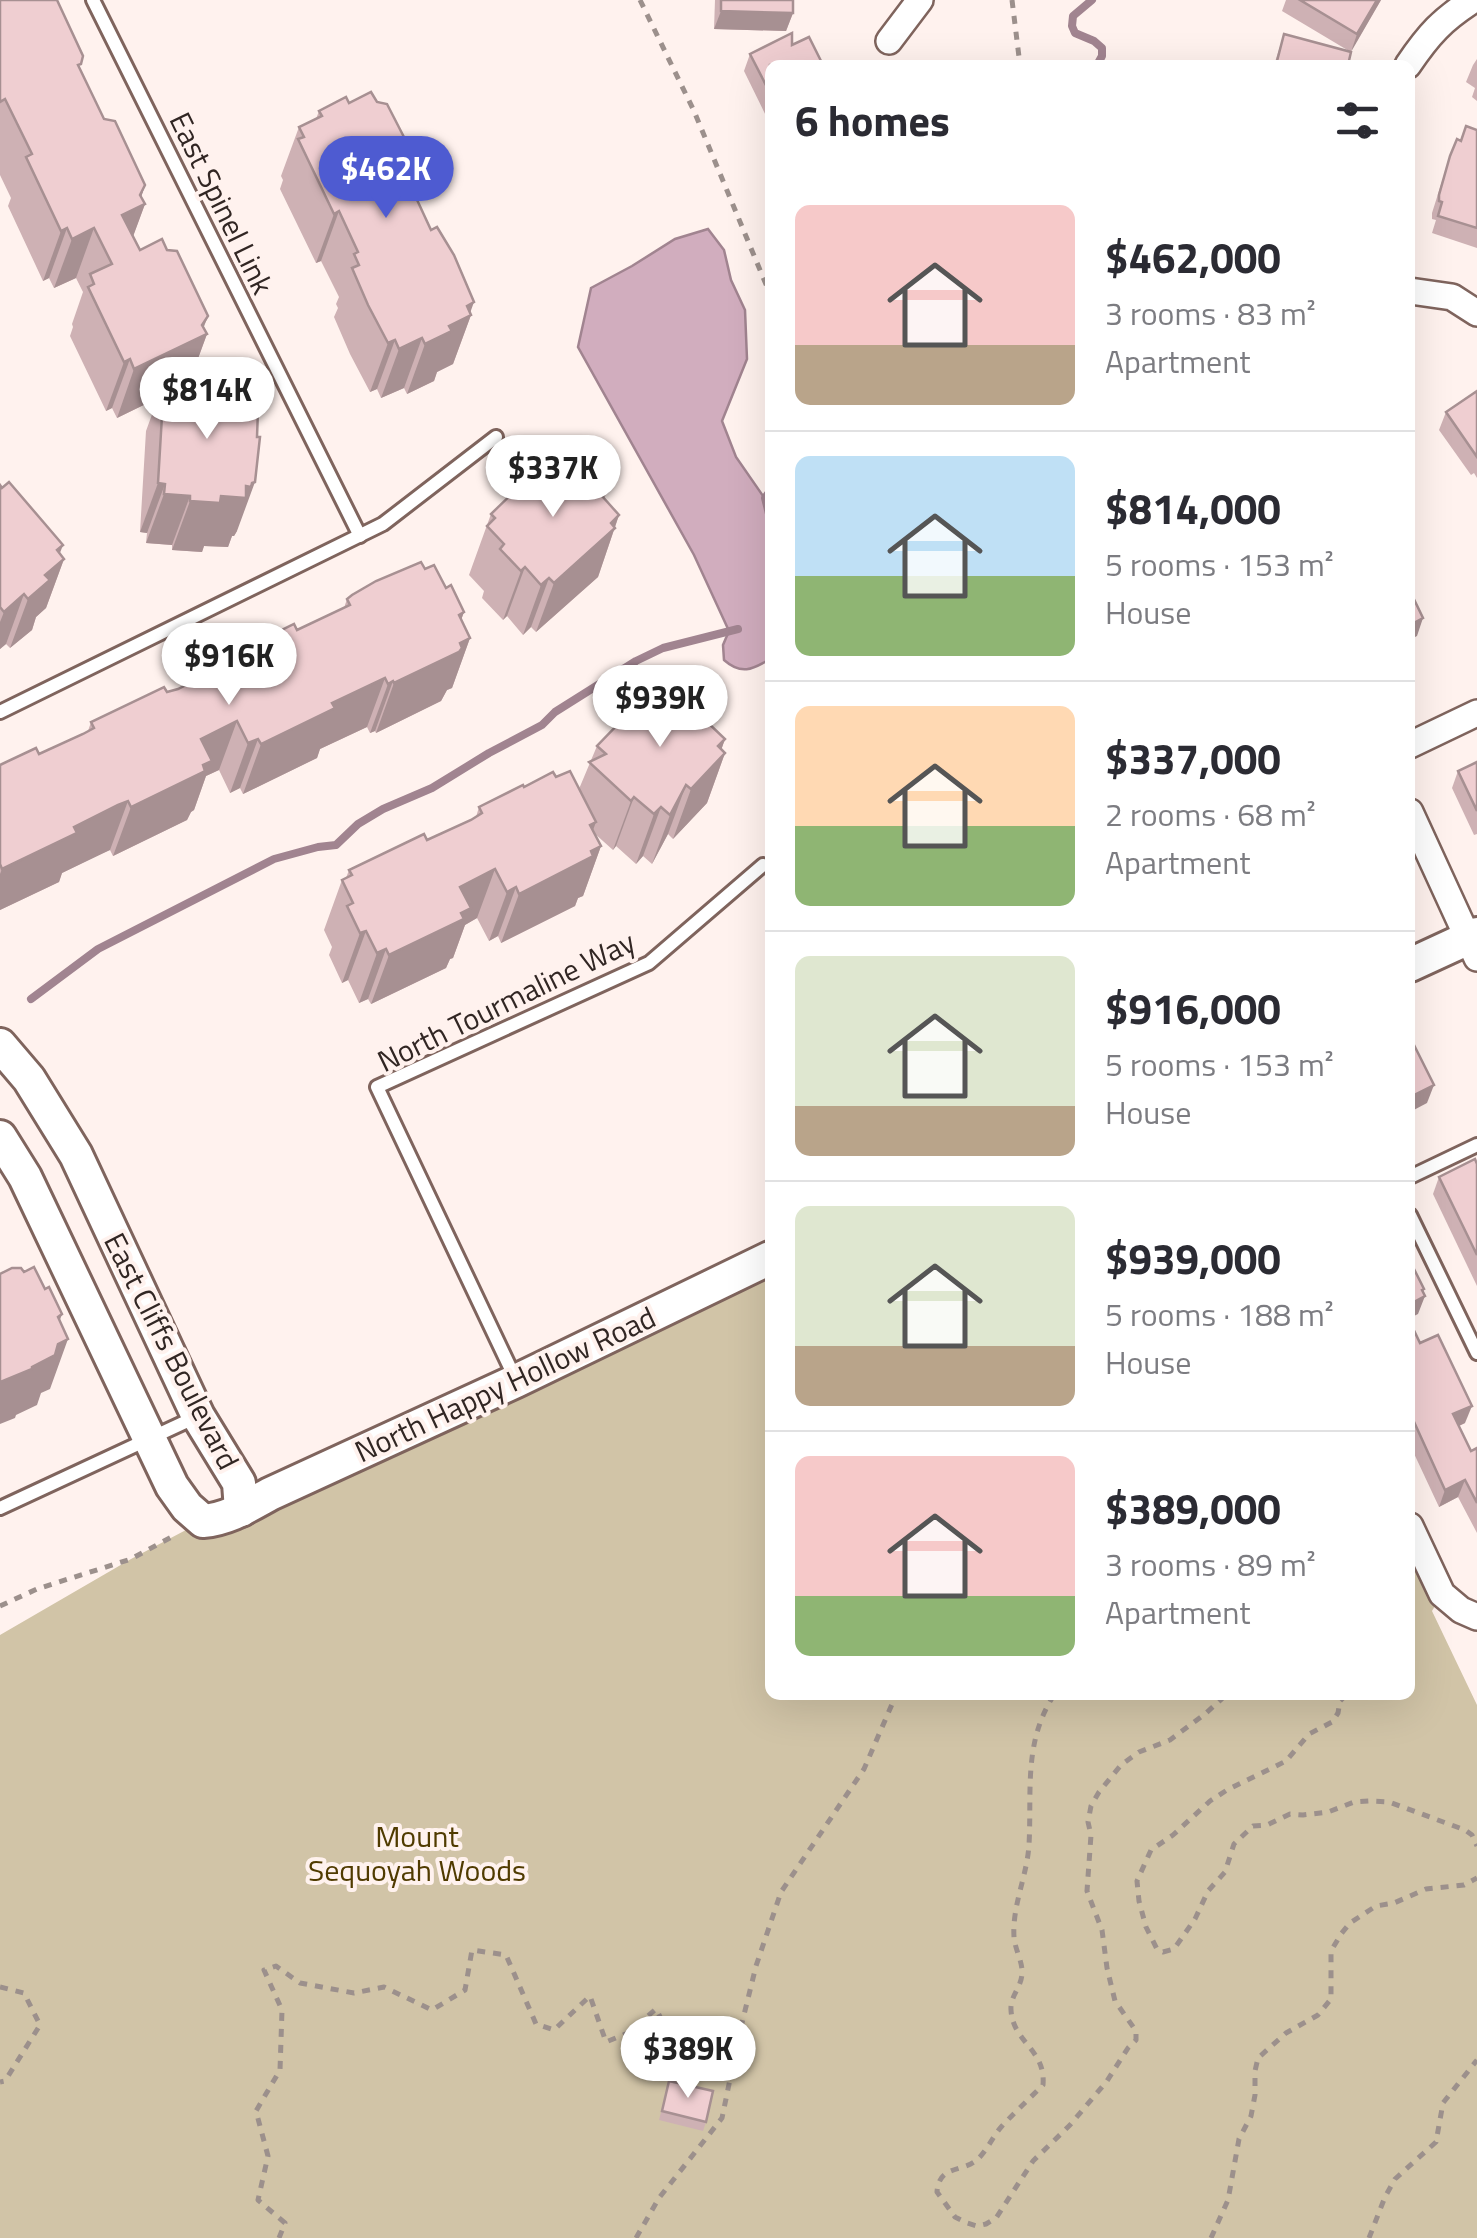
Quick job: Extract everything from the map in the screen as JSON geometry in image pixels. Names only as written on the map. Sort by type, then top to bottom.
[{"type":"street","points":[[889,41],[920,0]]},
{"type":"street","points":[[1411,60],[1446,17],[1474,0]]},
{"type":"street","points":[[1415,292],[1452,297],[1477,313]]},
{"type":"street","points":[[1415,743],[1477,713]]},
{"type":"street","points":[[1415,822],[1474,943],[1415,963]]},
{"type":"street","name":"East Cliffs Boulevard","points":[[0,1046],[29,1079],[76,1155],[198,1416],[238,1483],[241,1510],[218,1520],[203,1521],[172,1486],[25,1177],[8,1150]]},
{"type":"street","points":[[8,1150],[64,1135]]},
{"type":"street","name":"North Happy Hollow Road","points":[[241,1510],[765,1260]]},
{"type":"street","points":[[1415,1537],[1442,1594],[1477,1617]]},
{"type":"lane","name":"East Spinel Link","points":[[93,0],[360,536]]},
{"type":"lane","points":[[0,712],[384,524],[496,437]]},
{"type":"lane","name":"North Tourmaline Way","points":[[516,1381],[377,1086],[648,963],[763,865]]},
{"type":"lane","points":[[1415,1175],[1477,1145]]},
{"type":"lane","points":[[1415,1225],[1477,1352]]},
{"type":"lane","points":[[0,1508],[198,1416]]},
{"type":"path","points":[[640,0],[765,274]]},
{"type":"path","points":[[1012,0],[1019,60]]},
{"type":"path","points":[[0,1606],[37,1589],[131,1559],[203,1521]]},
{"type":"path","points":[[636,2238],[660,2198],[722,2118],[756,1966],[781,1892],[864,1769],[894,1700]]},
{"type":"path","points":[[1051,1700],[1033,1741],[1029,1846],[1015,1914],[1014,1937],[1023,1968],[1022,1982],[1010,2005],[1018,2035],[1032,2047],[1044,2073],[1043,2086],[998,2130],[975,2162],[948,2172],[937,2184],[937,2192],[956,2216],[977,2226],[996,2218],[1033,2161],[1070,2125],[1136,2040],[1136,2031],[1116,2001],[1102,1930],[1088,1890],[1090,1806],[1122,1765],[1138,1752],[1170,1740],[1220,1700]]},
{"type":"path","points":[[1341,1700],[1332,1722],[1309,1734],[1286,1761],[1226,1790],[1151,1850],[1137,1880],[1146,1927],[1157,1948],[1163,1952],[1174,1949],[1208,1891],[1224,1872],[1234,1844],[1243,1834],[1253,1826],[1267,1825],[1290,1814],[1328,1812],[1354,1802],[1389,1802],[1465,1830],[1477,1846]]},
{"type":"path","points":[[1211,2238],[1228,2200],[1239,2138],[1251,2116],[1258,2058],[1286,2033],[1318,2014],[1331,1999],[1331,1951],[1341,1934],[1376,1906],[1426,1889],[1464,1884],[1477,1878]]},
{"type":"path","points":[[279,2238],[285,2222],[258,2200],[268,2156],[256,2111],[280,2070],[282,2010],[264,1970],[276,1966],[300,1983],[354,1993],[384,1987],[432,2010],[465,1990],[472,1950],[506,1955],[536,2024],[554,2030],[590,1996],[606,2042],[628,2033],[656,2009],[686,2058],[731,2075]]},
{"type":"path","points":[[0,1987],[24,1994],[40,2025],[5,2081],[0,2082]]},
{"type":"path","points":[[1369,2238],[1395,2179],[1436,2142],[1443,2103],[1477,2060]]},
{"type":"green space","name":"Mount Sequoyah Woods","points":[[765,1260],[765,1700],[1415,1700],[1415,1537],[1442,1594],[1432,1611],[1477,1705],[1477,2238],[0,2238],[0,1635],[203,1521]]},
{"type":"shaded area","points":[[708,229],[724,250],[731,280],[745,310],[747,359],[722,421],[736,457],[765,499],[765,662],[747,669],[736,668],[724,660],[723,645],[729,631],[694,555],[578,347],[591,288],[675,239]]},
{"type":"building","points":[[0,0],[57,0],[83,56],[78,65],[104,119],[115,121],[145,185],[140,195],[145,204],[122,215],[140,250],[162,239],[167,250],[177,251],[208,316],[202,325],[207,334],[134,369],[130,359],[124,362],[88,287],[94,284],[90,274],[112,264],[94,228],[72,239],[67,228],[61,231],[26,157],[32,154],[5,99],[0,102]]},
{"type":"building","points":[[721,0],[793,0],[793,13],[721,11]]},
{"type":"building","points":[[1300,0],[1377,0],[1357,34]]},
{"type":"building","points":[[792,33],[792,45],[809,37],[820,60],[765,60],[765,83],[750,54]]},
{"type":"building","points":[[1284,34],[1351,52],[1349,60],[1277,60]]},
{"type":"building","points":[[371,92],[377,102],[387,104],[407,143],[418,168],[412,178],[417,186],[412,189],[431,230],[437,227],[454,255],[474,302],[467,306],[471,315],[449,326],[452,331],[425,344],[422,338],[399,349],[395,340],[388,343],[368,305],[352,268],[359,265],[354,254],[358,252],[339,211],[334,214],[298,139],[304,137],[299,127],[322,116],[319,111],[346,97],[349,103]]},
{"type":"building","points":[[1466,126],[1477,130],[1477,228],[1438,216],[1442,202],[1439,195],[1450,156]]},
{"type":"building","points":[[164,382],[224,386],[224,391],[249,393],[248,404],[258,410],[260,437],[255,482],[246,486],[246,498],[221,496],[220,503],[164,494],[165,484],[158,483]]},
{"type":"building","points":[[1477,391],[1477,457],[1446,412]]},
{"type":"building","points":[[564,455],[582,474],[586,469],[607,492],[602,496],[619,515],[611,523],[615,528],[554,583],[549,578],[541,585],[500,549],[504,544],[487,526],[495,518],[491,514],[551,456],[557,462]]},
{"type":"building","points":[[9,482],[63,545],[57,550],[64,559],[45,575],[50,580],[28,599],[24,594],[4,612],[0,607],[0,485],[2,488]]},
{"type":"building","points":[[421,562],[425,569],[434,565],[446,588],[451,585],[464,612],[459,615],[470,638],[460,643],[459,652],[394,683],[388,684],[385,678],[261,744],[258,739],[248,743],[237,721],[201,739],[212,761],[203,765],[205,771],[131,807],[128,801],[118,805],[74,827],[77,833],[2,869],[0,765],[36,748],[39,754],[83,734],[94,728],[91,722],[164,687],[167,692],[178,689],[223,666],[221,660],[294,624],[297,630],[350,605],[347,599],[352,595]]},
{"type":"building","points":[[1415,601],[1423,618],[1415,622]]},
{"type":"building","points":[[667,682],[685,700],[689,696],[710,717],[706,721],[725,739],[718,746],[725,753],[691,789],[686,785],[670,815],[661,807],[654,814],[634,797],[631,801],[589,762],[606,754],[597,746],[655,686],[659,690]]},
{"type":"building","points":[[1477,762],[1477,811],[1458,771]]},
{"type":"building","points":[[570,771],[596,822],[590,825],[601,846],[591,851],[593,856],[519,894],[516,887],[507,892],[495,869],[460,887],[471,908],[461,913],[464,919],[389,955],[386,949],[377,953],[366,931],[360,933],[347,906],[353,903],[342,880],[352,875],[349,870],[424,834],[427,840],[471,820],[482,813],[479,807],[523,785],[553,772],[556,777]]},
{"type":"building","points":[[1415,1047],[1434,1085],[1415,1094]]},
{"type":"building","points":[[1475,1159],[1477,1164],[1477,1255],[1439,1177]]},
{"type":"building","points":[[34,1267],[62,1314],[58,1317],[68,1339],[58,1344],[55,1355],[0,1382],[0,1274],[12,1268],[24,1272]]},
{"type":"building","points":[[1415,1271],[1424,1289],[1425,1296],[1415,1301]]},
{"type":"building","points":[[1415,1332],[1420,1343],[1438,1335],[1472,1406],[1453,1414],[1471,1451],[1477,1448],[1477,1503],[1465,1480],[1445,1490],[1415,1424]]},
{"type":"building","points":[[669,2081],[713,2091],[706,2122],[662,2111]]},
{"type":"waterway","points":[[1092,0],[1073,16],[1072,26],[1075,33],[1102,48],[1100,60]]},
{"type":"waterway","points":[[31,999],[98,949],[274,859],[336,845],[358,824],[432,788],[542,725],[555,712],[636,661],[663,648],[738,629]]}]
